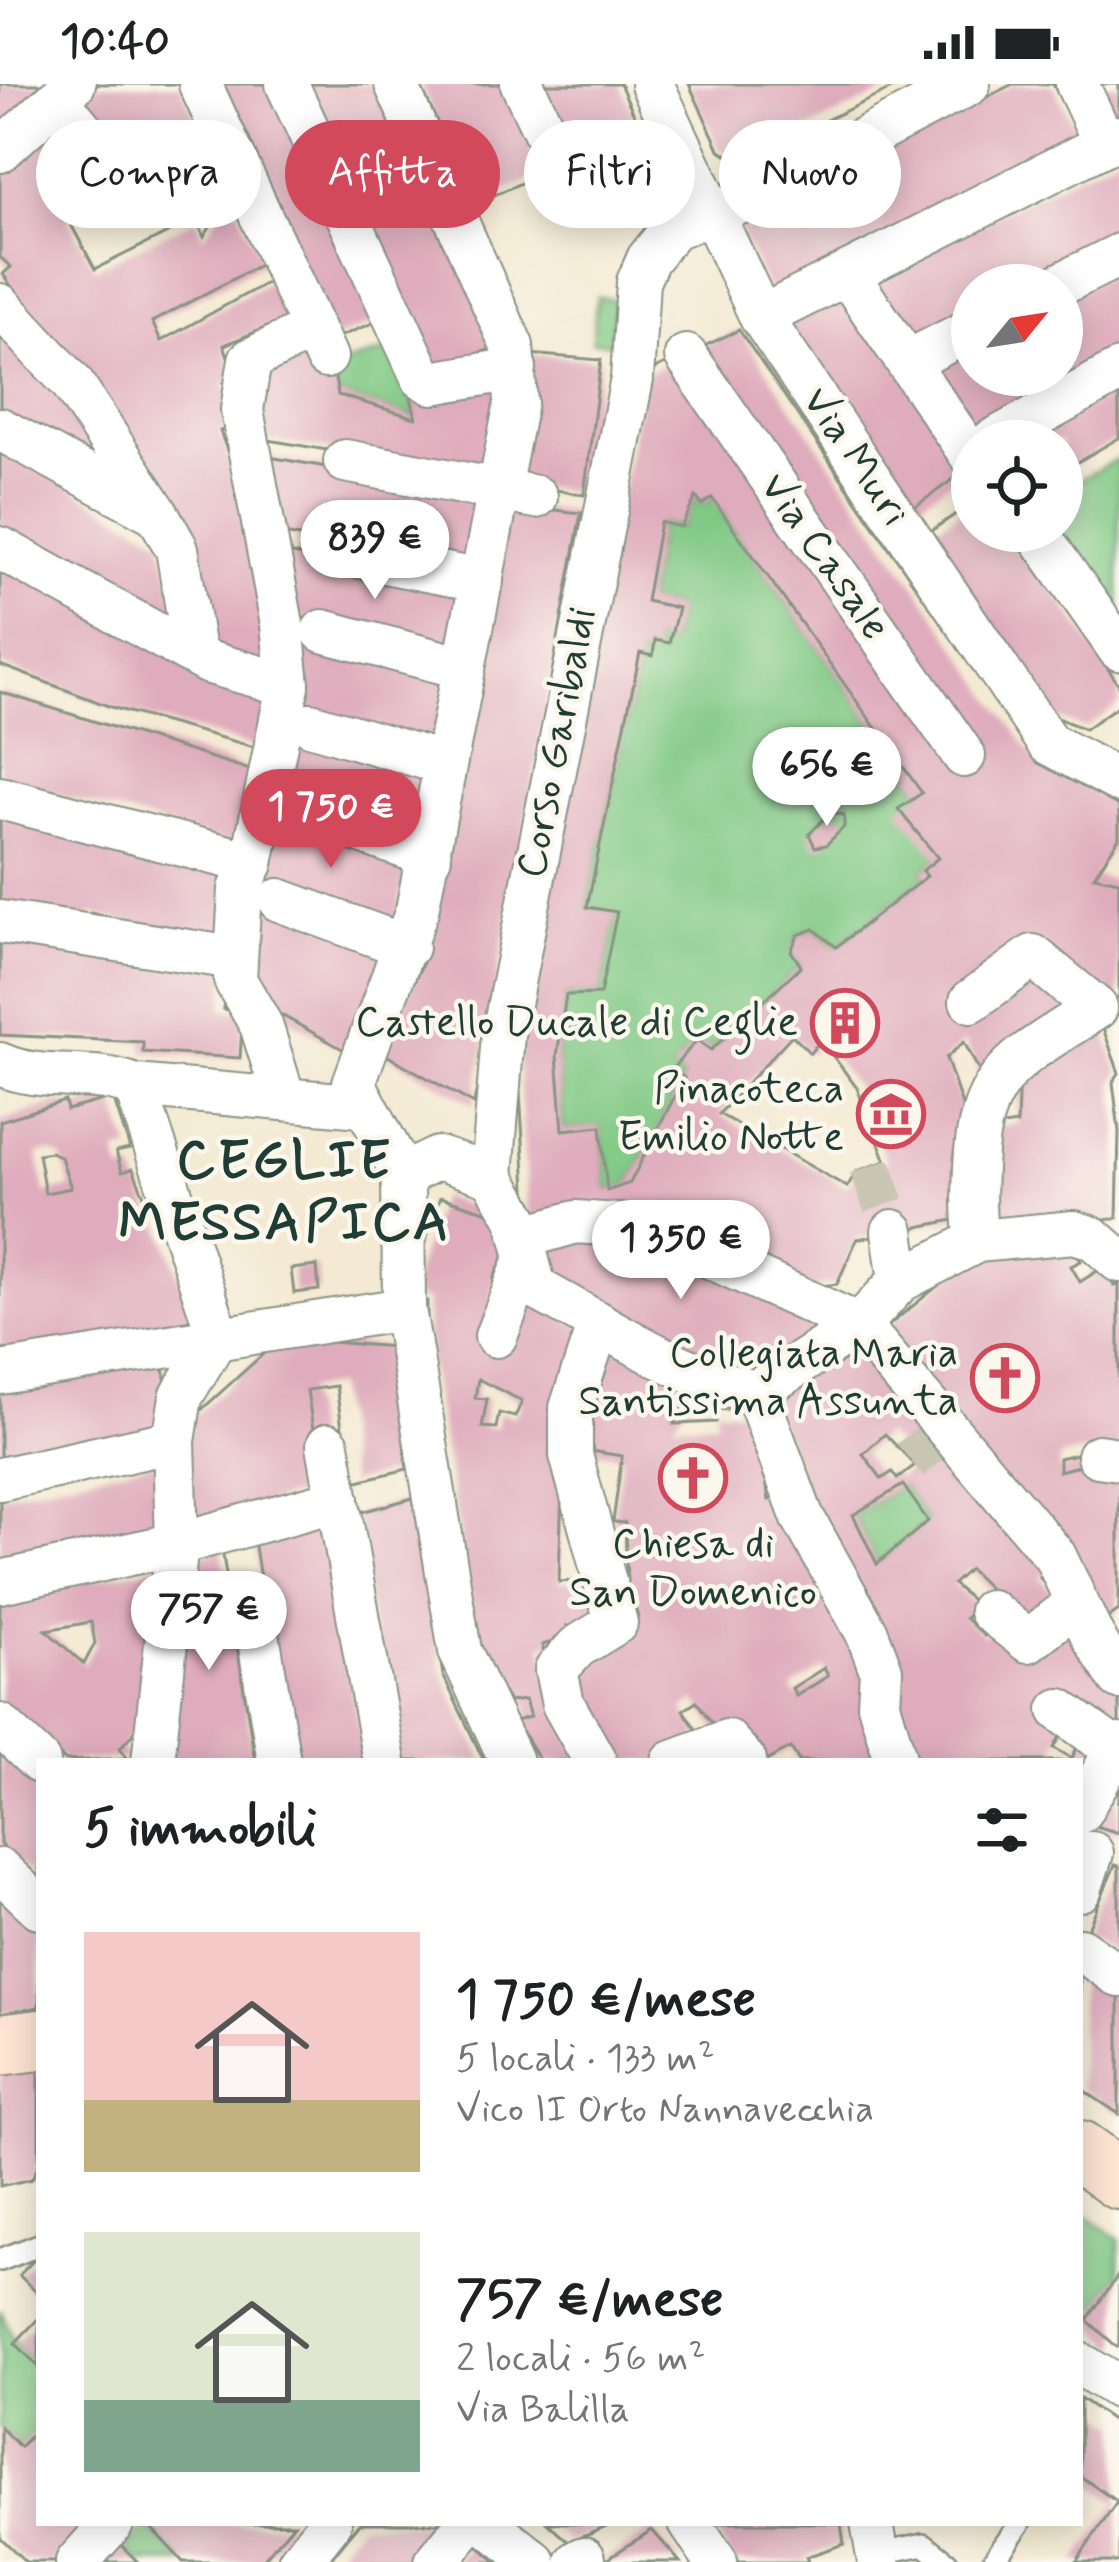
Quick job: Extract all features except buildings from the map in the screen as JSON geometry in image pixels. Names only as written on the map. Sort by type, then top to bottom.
[{"type":"street","points":[[200,84],[319,343],[250,360],[242,410],[282,624],[287,686],[253,862],[240,889],[234,958],[236,980],[261,1025],[284,1098]]},
{"type":"street","points":[[286,84],[422,377],[432,383],[514,357]]},
{"type":"street","points":[[396,84],[514,357],[518,494],[482,581],[430,856],[406,947],[354,1083],[362,1106],[403,1175],[404,1309],[460,1652],[510,1758]]},
{"type":"street","points":[[523,84],[540,120]]},
{"type":"street","name":"Via Muri","points":[[652,84],[669,120]]},
{"type":"street","points":[[695,221],[968,84]]},
{"type":"street","points":[[760,317],[1112,141],[1077,84]]},
{"type":"street","points":[[0,152],[66,91],[84,120]]},
{"type":"street","name":"Via Muri","points":[[695,176],[760,317],[1048,743],[1119,781]]},
{"type":"street","name":"Corso Garibaldi","points":[[492,1176],[503,1034],[632,379],[638,282],[647,259],[673,228]]},
{"type":"street","points":[[1083,273],[1119,255]]},
{"type":"street","points":[[847,274],[952,420]]},
{"type":"street","points":[[0,305],[72,383],[158,515],[177,549],[194,651]]},
{"type":"street","points":[[907,362],[951,340]]},
{"type":"street","name":"Via Casale","points":[[686,356],[964,756]]},
{"type":"street","points":[[1031,420],[1119,370]]},
{"type":"street","points":[[0,429],[158,515]]},
{"type":"street","points":[[345,461],[518,494]]},
{"type":"street","points":[[0,548],[141,630],[194,651],[207,662],[287,686]]},
{"type":"street","points":[[328,551],[482,581]]},
{"type":"street","points":[[1051,552],[1119,649]]},
{"type":"street","points":[[323,631],[464,668]]},
{"type":"street","points":[[310,724],[445,764]]},
{"type":"street","points":[[0,798],[253,862]]},
{"type":"street","points":[[298,810],[430,856]]},
{"type":"street","points":[[278,900],[406,947]]},
{"type":"street","points":[[0,922],[234,958]]},
{"type":"street","points":[[970,1000],[1033,956],[1107,1008],[1027,1054],[983,1101],[977,1130],[977,1241]]},
{"type":"street","points":[[9,1078],[111,1076],[135,1086],[362,1106]]},
{"type":"street","points":[[135,1086],[218,1335],[182,1397],[175,1441],[177,1544],[153,1758]]},
{"type":"street","points":[[403,1175],[438,1158],[492,1176],[525,1248],[536,1288],[729,1386],[756,1392],[859,1325],[900,1281],[977,1241],[1074,1232],[1093,1238],[1119,1261]]},
{"type":"street","points":[[496,1336],[525,1248],[576,1222],[644,1227],[859,1325],[944,1432],[1055,1556],[1096,1620],[1119,1678]]},
{"type":"street","points":[[892,1232],[900,1281]]},
{"type":"street","points":[[0,1372],[404,1309]]},
{"type":"street","points":[[593,1758],[563,1704],[556,1670],[577,1647],[616,1623],[571,1455],[571,1408],[599,1323]]},
{"type":"street","points":[[756,1392],[802,1516],[867,1633],[881,1670],[879,1703],[895,1758]]},
{"type":"street","points":[[0,1478],[175,1441]]},
{"type":"street","points":[[328,1445],[383,1758]]},
{"type":"street","points":[[0,1582],[177,1544],[338,1500]]},
{"type":"street","points":[[254,1610],[279,1758]]},
{"type":"street","points":[[989,1611],[1028,1641],[1096,1620]]},
{"type":"street","points":[[1060,1710],[1117,1748],[1083,1808]]},
{"type":"street","points":[[0,1725],[36,1759]]},
{"type":"street","points":[[681,1758],[728,1741],[742,1758]]},
{"type":"street","points":[[0,1870],[36,1904]]},
{"type":"street","points":[[1083,1951],[1119,1976]]},
{"type":"street","points":[[0,2045],[36,2040]]},
{"type":"street","points":[[1083,2153],[1119,2179]]},
{"type":"street","points":[[1083,2366],[1119,2388]]},
{"type":"street","points":[[77,2562],[109,2526]]},
{"type":"street","points":[[299,2562],[328,2526]]},
{"type":"street","points":[[436,2562],[466,2526]]},
{"type":"street","points":[[490,2526],[535,2562]]},
{"type":"street","points":[[692,2526],[716,2562]]},
{"type":"lane","points":[[0,2260],[36,2246]]},
{"type":"lane","points":[[992,2562],[1019,2526]]},
{"type":"lane","points":[[876,2546],[924,2544],[947,2562]]},
{"type":"green space","points":[[597,297],[616,300],[610,343],[592,341]]},
{"type":"green space","points":[[397,348],[416,418],[338,395],[333,367]]},
{"type":"green space","points":[[1119,458],[1119,626],[1068,552],[1083,552],[1083,478]]},
{"type":"green space","points":[[696,497],[703,505],[712,498],[922,793],[938,858],[923,870],[927,876],[836,947],[814,929],[798,935],[792,951],[801,966],[711,1050],[697,1040],[673,1069],[684,1078],[630,1183],[607,1191],[601,1127],[564,1130],[557,1056],[566,995],[600,994],[616,913],[587,907],[640,653],[653,655],[655,640],[669,643],[677,608],[646,601],[660,522],[681,527]]},
{"type":"green space","points":[[903,1485],[928,1521],[877,1564],[853,1515]]},
{"type":"green space","points":[[1083,2213],[1119,2239],[1119,2274],[1083,2326]]},
{"type":"green space","points":[[0,2309],[15,2343],[36,2364],[36,2430],[20,2447],[0,2427]]},
{"type":"green space","points":[[146,2526],[183,2562],[138,2562],[125,2550]]},
{"type":"tunnel","points":[[870,1166],[893,1231]]},
{"type":"tunnel","points":[[910,1460],[941,1435]]},
{"type":"place","name":"Castello Ducale di Ceglie","points":[[845,1023]]},
{"type":"place","name":"Pinacoteca Emilio Notte","points":[[891,1114]]},
{"type":"place","name":"Collegiata Maria Santissima Assunta","points":[[1005,1378]]},
{"type":"place","name":"Chiesa di San Domenico","points":[[693,1478]]},
{"type":"district","name":"CEGLIE MESSAPICA","points":[[285,1193]]}]
